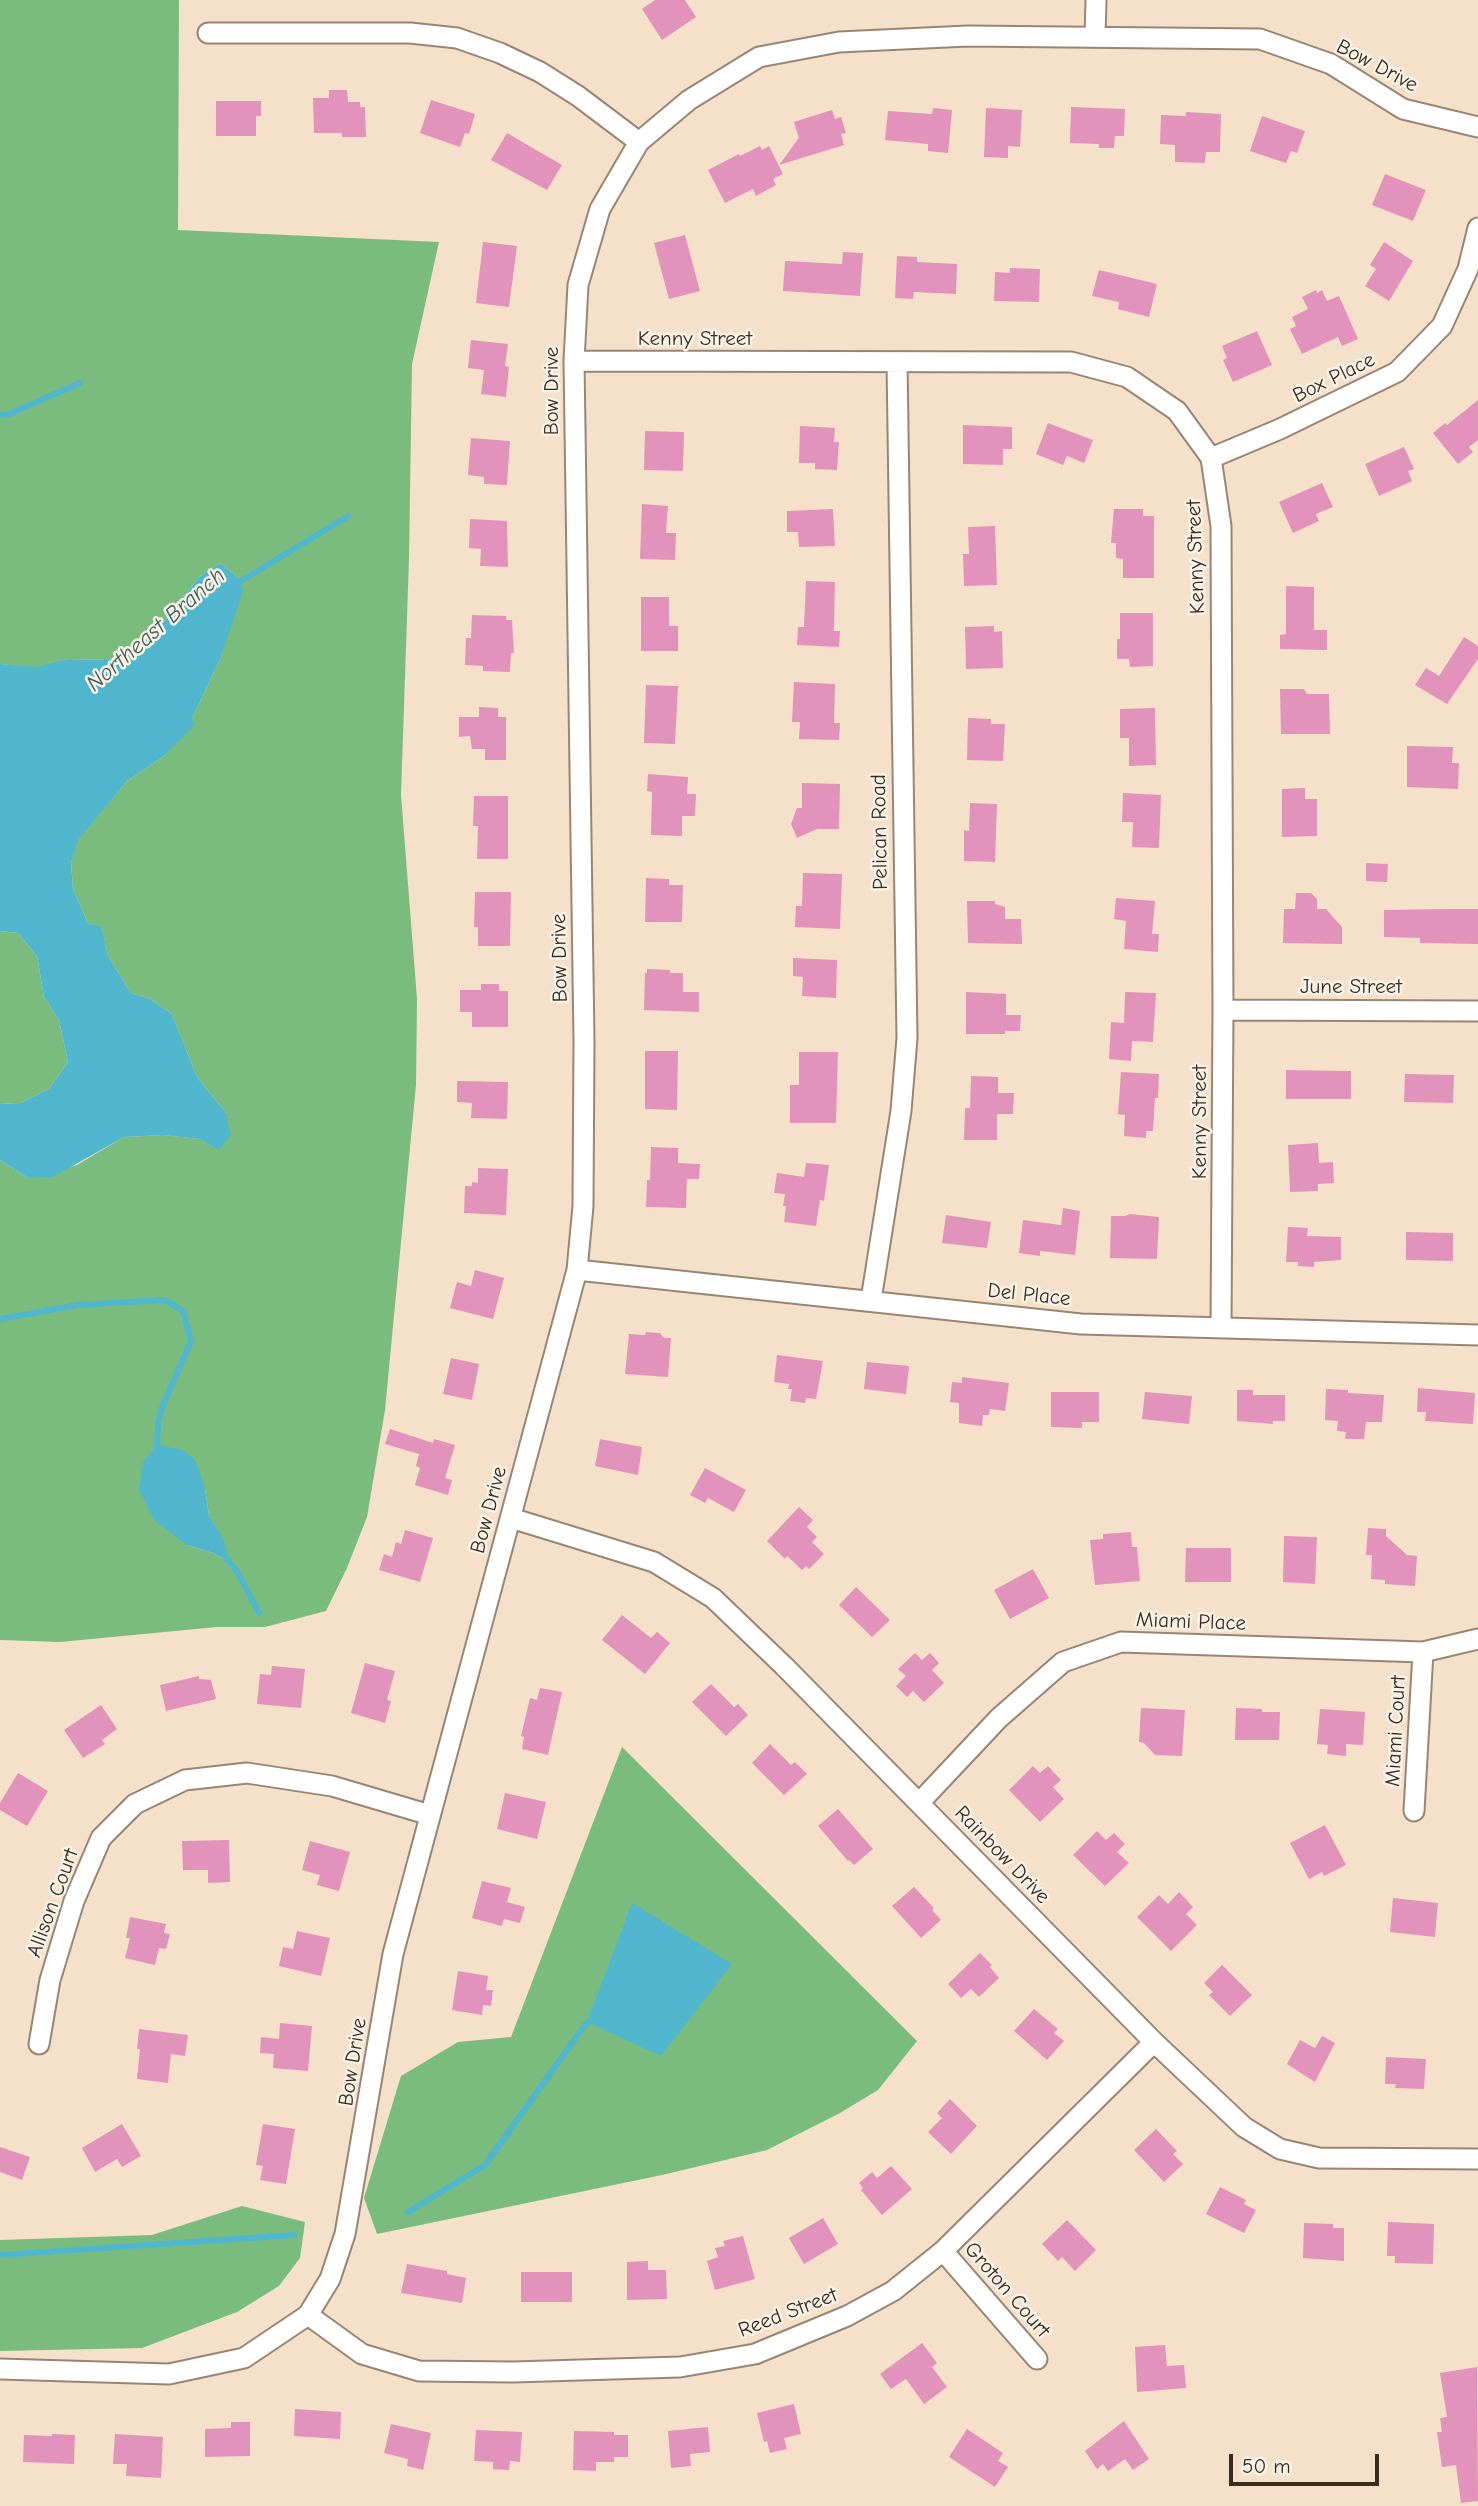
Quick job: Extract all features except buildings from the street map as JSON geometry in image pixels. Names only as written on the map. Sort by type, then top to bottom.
[{"type":"street","points":[[1095,36],[1096,0]]},
{"type":"street","points":[[208,33],[410,33],[457,38],[500,53],[540,72],[578,96],[639,142]]},
{"type":"street","name":"Bow Drive","points":[[0,2369],[169,2374],[244,2357],[307,2315],[330,2278],[345,2234],[393,1954],[577,1270],[583,1206],[584,1041],[574,361],[578,285],[600,209],[639,142],[689,100],[758,57],[839,42],[968,36],[1260,39],[1331,64],[1403,109],[1478,127]]},
{"type":"street","name":"Box Place","points":[[1212,458],[1280,429],[1397,372],[1442,326],[1468,269],[1478,228]]},
{"type":"street","name":"Kenny Street","points":[[574,361],[1071,362],[1128,377],[1177,411],[1212,458],[1221,526],[1221,1328]]},
{"type":"street","name":"Pelican Road","points":[[871,1300],[901,1111],[907,1038],[897,362]]},
{"type":"street","name":"June Street","points":[[1223,1010],[1478,1011]]},
{"type":"street","name":"Del Place","points":[[577,1270],[1082,1324],[1478,1335]]},
{"type":"street","name":"Rainbow Drive","points":[[511,1518],[654,1562],[713,1598],[784,1666],[1154,2042],[1244,2127],[1280,2148],[1319,2158],[1478,2160]]},
{"type":"street","name":"Miami Place","points":[[919,1802],[999,1718],[1063,1662],[1121,1642],[1423,1653],[1478,1639]]},
{"type":"street","name":"Miami Court","points":[[1414,1811],[1423,1653]]},
{"type":"street","name":"Allison Court","points":[[39,2044],[50,1980],[74,1901],[101,1838],[135,1804],[186,1780],[247,1773],[332,1786],[430,1815]]},
{"type":"street","name":"Reed Street","points":[[307,2315],[362,2354],[419,2371],[513,2372],[680,2367],[755,2354],[847,2316],[893,2291],[943,2251],[1154,2042]]},
{"type":"street","name":"Groton Court","points":[[943,2251],[1037,2360]]},
{"type":"green space","points":[[0,0],[179,0],[178,230],[439,242],[412,364],[401,795],[417,999],[416,1085],[385,1410],[367,1517],[326,1611],[265,1627],[217,1627],[60,1642],[0,1640],[0,1160],[28,1178],[77,1165],[124,1137],[163,1135],[199,1139],[218,1149],[226,1113],[197,1077],[172,1014],[150,999],[131,993],[108,956],[102,928],[88,923],[73,889],[71,863],[77,840],[127,781],[164,756],[192,719],[221,657],[241,580],[220,563],[200,576],[161,625],[134,649],[107,660],[67,659],[37,668],[0,664]],"holes":[[[205,1488],[209,1516],[223,1540],[229,1562],[213,1553],[187,1545]]]},
{"type":"green space","points":[[0,931],[18,933],[37,956],[44,997],[59,1020],[68,1062],[49,1089],[20,1103],[0,1104]]},
{"type":"green space","points":[[622,1747],[917,2041],[878,2090],[840,2113],[767,2150],[662,2175],[377,2234],[364,2198],[401,2076],[458,2042],[511,2037]]},
{"type":"green space","points":[[242,2206],[305,2222],[300,2258],[279,2286],[237,2312],[142,2348],[0,2351],[0,2240],[152,2235]]},
{"type":"water","points":[[220,563],[241,580],[243,591],[221,657],[192,719],[194,726],[164,756],[127,781],[78,840],[71,863],[73,889],[88,923],[102,927],[108,956],[131,993],[150,999],[172,1014],[197,1077],[226,1113],[231,1135],[219,1150],[199,1139],[163,1135],[124,1137],[53,1177],[28,1178],[0,1160],[0,1104],[20,1103],[49,1089],[68,1062],[59,1020],[44,997],[37,956],[18,933],[0,931],[0,664],[37,667],[67,659],[107,660],[134,649],[161,625],[200,576]]},
{"type":"water","points":[[157,1445],[183,1450],[195,1460],[205,1488],[209,1516],[224,1540],[229,1562],[213,1553],[187,1545],[153,1519],[139,1489],[143,1462]]},
{"type":"water","points":[[632,1903],[732,1964],[661,2056],[587,2022]]},
{"type":"waterway","points":[[0,415],[9,414],[80,383]]},
{"type":"waterway","name":"Northeast Branch","points":[[236,584],[348,516]]},
{"type":"waterway","points":[[0,1319],[78,1305],[165,1300],[183,1311],[191,1341],[161,1410],[157,1445],[160,1450]]},
{"type":"waterway","points":[[226,1558],[238,1573],[259,1613]]},
{"type":"waterway","points":[[408,2212],[485,2165],[587,2022]]},
{"type":"waterway","points":[[0,2255],[294,2235]]}]
